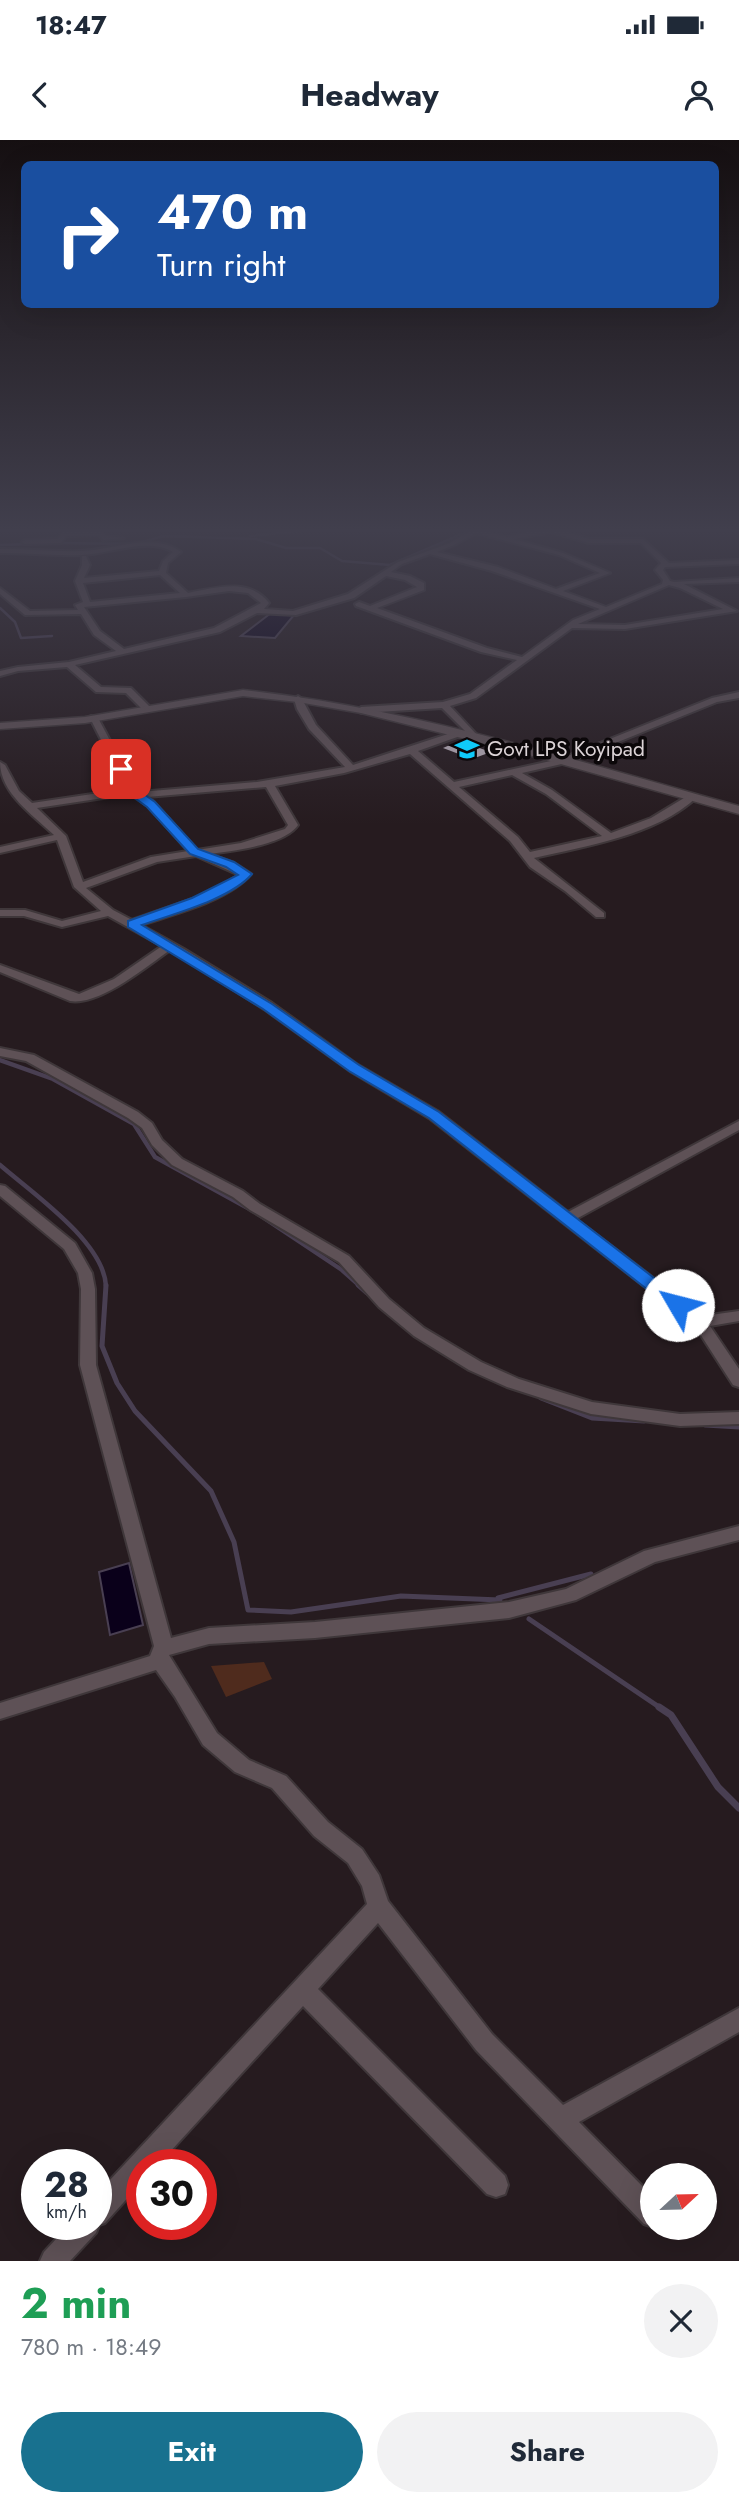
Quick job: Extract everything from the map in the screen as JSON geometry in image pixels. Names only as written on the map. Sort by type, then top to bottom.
[{"type":"street","points":[[93,627],[102,639],[121,651]]},
{"type":"street","points":[[0,674],[18,669],[69,664],[223,627]]},
{"type":"street","points":[[422,627],[484,650],[522,659]]},
{"type":"street","points":[[361,710],[444,705],[473,696],[567,627]]},
{"type":"street","points":[[69,664],[99,690],[128,690],[147,709]]},
{"type":"street","points":[[0,726],[94,718],[243,693],[298,699],[361,710],[475,738],[739,810]]},
{"type":"street","points":[[453,785],[563,761],[715,700],[739,695]]},
{"type":"street","points":[[298,699],[300,710],[309,723],[349,768]]},
{"type":"street","points":[[444,705],[475,738]]},
{"type":"street","points":[[94,718],[136,793],[151,804],[194,852],[246,874],[238,882],[197,901],[132,924]]},
{"type":"street","points":[[31,806],[136,793],[269,783],[349,768],[412,751],[457,734]]},
{"type":"street","points":[[412,751],[514,839],[534,865],[600,915]]},
{"type":"street","points":[[0,765],[15,792],[61,836],[79,887],[110,912],[170,945],[268,1006],[354,1068],[434,1115],[700,1322],[739,1381]]},
{"type":"street","points":[[515,773],[556,797],[610,837]]},
{"type":"street","points":[[79,887],[133,865],[194,852],[253,844],[293,828],[269,783]]},
{"type":"street","points":[[0,794],[15,792]]},
{"type":"street","points":[[527,856],[610,837],[660,819],[692,797]]},
{"type":"street","points":[[0,850],[61,836]]},
{"type":"street","points":[[0,913],[25,914],[62,924],[110,912]]},
{"type":"street","points":[[0,968],[74,998],[81,998],[110,985],[170,945]]},
{"type":"street","points":[[0,1052],[30,1058],[133,1115],[147,1126],[157,1142],[177,1162],[238,1194],[255,1207],[344,1259],[384,1304],[419,1332],[475,1366],[513,1383],[591,1408],[680,1420],[739,1418]]},
{"type":"street","points":[[565,1219],[739,1125]]},
{"type":"street","points":[[0,1189],[71,1247],[85,1273],[88,1289],[88,1365],[162,1654],[210,1739],[242,1766],[279,1782],[321,1829],[355,1856],[372,1882],[379,1907],[484,2042],[640,2202]]},
{"type":"street","points":[[700,1322],[739,1316]]},
{"type":"street","points":[[0,1712],[209,1636],[315,1630],[528,1607],[570,1595],[650,1556],[739,1533]]},
{"type":"street","points":[[112,2197],[379,1907]]},
{"type":"street","points":[[303,1990],[496,2185]]},
{"type":"street","points":[[560,2120],[739,2019]]},
{"type":"street","points":[[53,2261],[72,2240]]},
{"type":"shaded area","points":[[253,627],[284,627],[275,638],[241,636]]},
{"type":"shaded area","points":[[129,1563],[143,1625],[110,1635],[99,1572]]},
{"type":"shaded area","points":[[264,1662],[272,1679],[226,1697],[211,1666]]},
{"type":"building","points":[[459,741],[491,752],[472,759],[443,748]]},
{"type":"waterway","points":[[17,627],[21,638],[52,636]]},
{"type":"waterway","points":[[0,1060],[53,1079],[134,1124],[155,1157],[255,1212],[342,1270],[360,1286]]},
{"type":"waterway","points":[[0,1165],[80,1235],[102,1269],[106,1286]]},
{"type":"waterway","points":[[358,1285],[367,1293]]},
{"type":"waterway","points":[[106,1286],[102,1346],[117,1383],[135,1411],[211,1491],[234,1542],[248,1610],[291,1612],[401,1596],[500,1600]]},
{"type":"waterway","points":[[541,1398],[592,1418],[644,1421]]},
{"type":"waterway","points":[[705,1425],[739,1427]]},
{"type":"waterway","points":[[498,1598],[591,1574]]},
{"type":"waterway","points":[[529,1619],[662,1709]]},
{"type":"waterway","points":[[662,1709],[671,1715],[718,1787],[739,1808]]},
{"type":"place","name":"Govt LPS Koyipad","points":[[467,749]]},
{"type":"route","points":[[121,769],[132,791],[151,804],[194,852],[216,859],[246,874],[238,882],[197,901],[132,924],[268,1006],[354,1068],[434,1115],[678,1305]]}]
